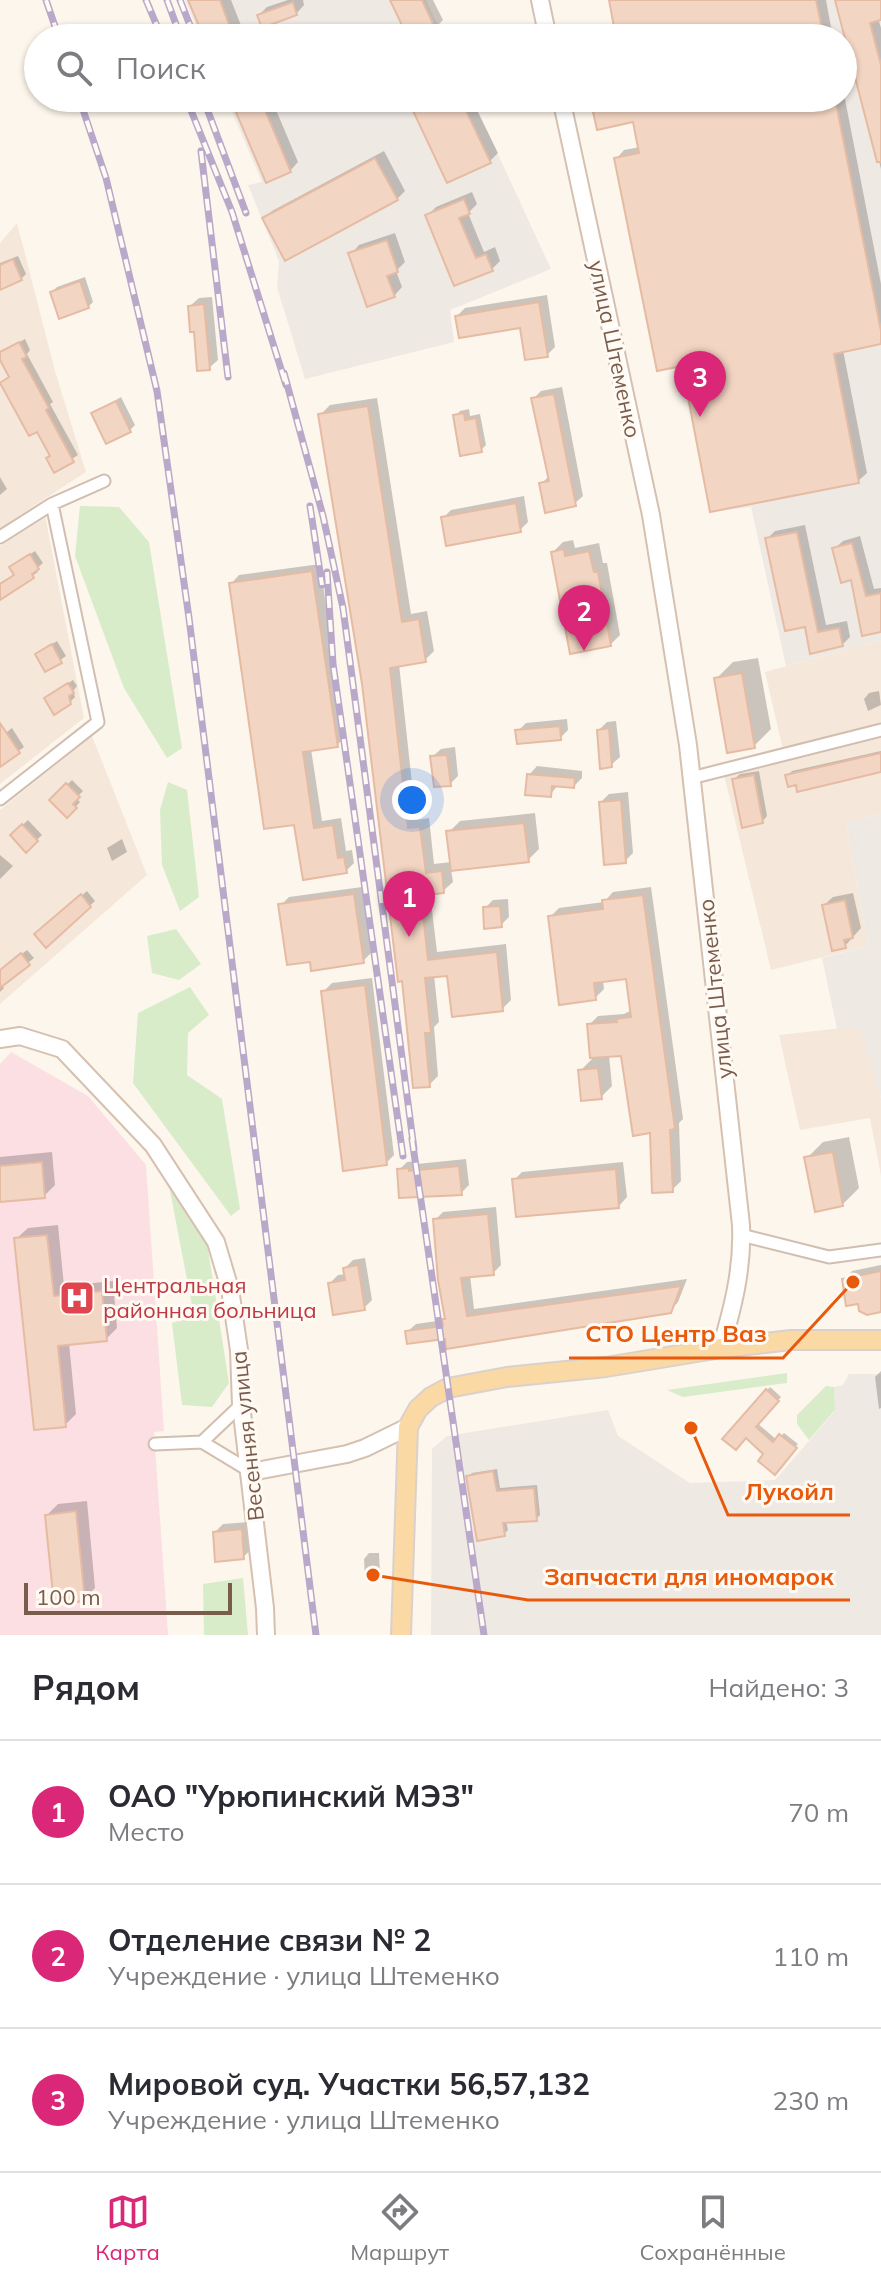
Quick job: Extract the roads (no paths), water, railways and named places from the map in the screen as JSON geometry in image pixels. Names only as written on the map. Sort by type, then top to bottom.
[{"type":"main road","points":[[540,0],[545,24]]},
{"type":"main road","name":"улица Штеменко","points":[[564,112],[651,515],[691,778],[741,1235],[739,1277],[721,1348]]},
{"type":"main road","name":"Весенняя улица","points":[[0,1039],[20,1036],[62,1049],[153,1145],[216,1242],[230,1289],[239,1350],[241,1405],[251,1472],[266,1635]]},
{"type":"main road","points":[[401,1635],[408,1427],[418,1409],[431,1397],[448,1388],[507,1377],[606,1367],[721,1348],[791,1340],[881,1340]]},
{"type":"main road","points":[[251,1472],[347,1454],[408,1427]]},
{"type":"street","points":[[0,537],[52,504],[104,481]]},
{"type":"street","points":[[0,799],[98,722],[52,504]]},
{"type":"street","points":[[691,778],[881,730]]},
{"type":"street","points":[[741,1235],[829,1257],[881,1250]]},
{"type":"street","points":[[202,1442],[241,1405]]},
{"type":"street","points":[[155,1444],[202,1442],[251,1472]]},
{"type":"railway","points":[[46,0],[54,24]]},
{"type":"railway","points":[[146,0],[156,24]]},
{"type":"railway","points":[[167,0],[176,24]]},
{"type":"railway","points":[[180,0],[189,24]]},
{"type":"railway","points":[[84,112],[106,178],[157,391],[189,618],[316,1635]]},
{"type":"railway","points":[[192,112],[232,212],[286,385]]},
{"type":"railway","points":[[208,112],[246,213]]},
{"type":"railway","points":[[201,151],[228,377]]},
{"type":"railway","points":[[284,373],[323,516],[343,608],[414,1149]]},
{"type":"railway","points":[[310,506],[322,585]]},
{"type":"railway","points":[[327,572],[333,664],[403,1156]]},
{"type":"railway","points":[[412,1139],[484,1635]]},
{"type":"place","name":"Мировой суд. Участки 56,57,132","points":[[700,417]]},
{"type":"place","name":"Отделение связи № 2","points":[[584,651]]},
{"type":"place","name":"ОАО \"Урюпинский МЭЗ\"","points":[[409,937]]},
{"type":"place","name":"СТО Центр Ваз","points":[[853,1282]]},
{"type":"place","name":"Центральная районная больница","points":[[77,1298]]},
{"type":"place","name":"Лукойл","points":[[691,1428]]},
{"type":"place","name":"Запчасти для иномарок","points":[[373,1575]]}]
